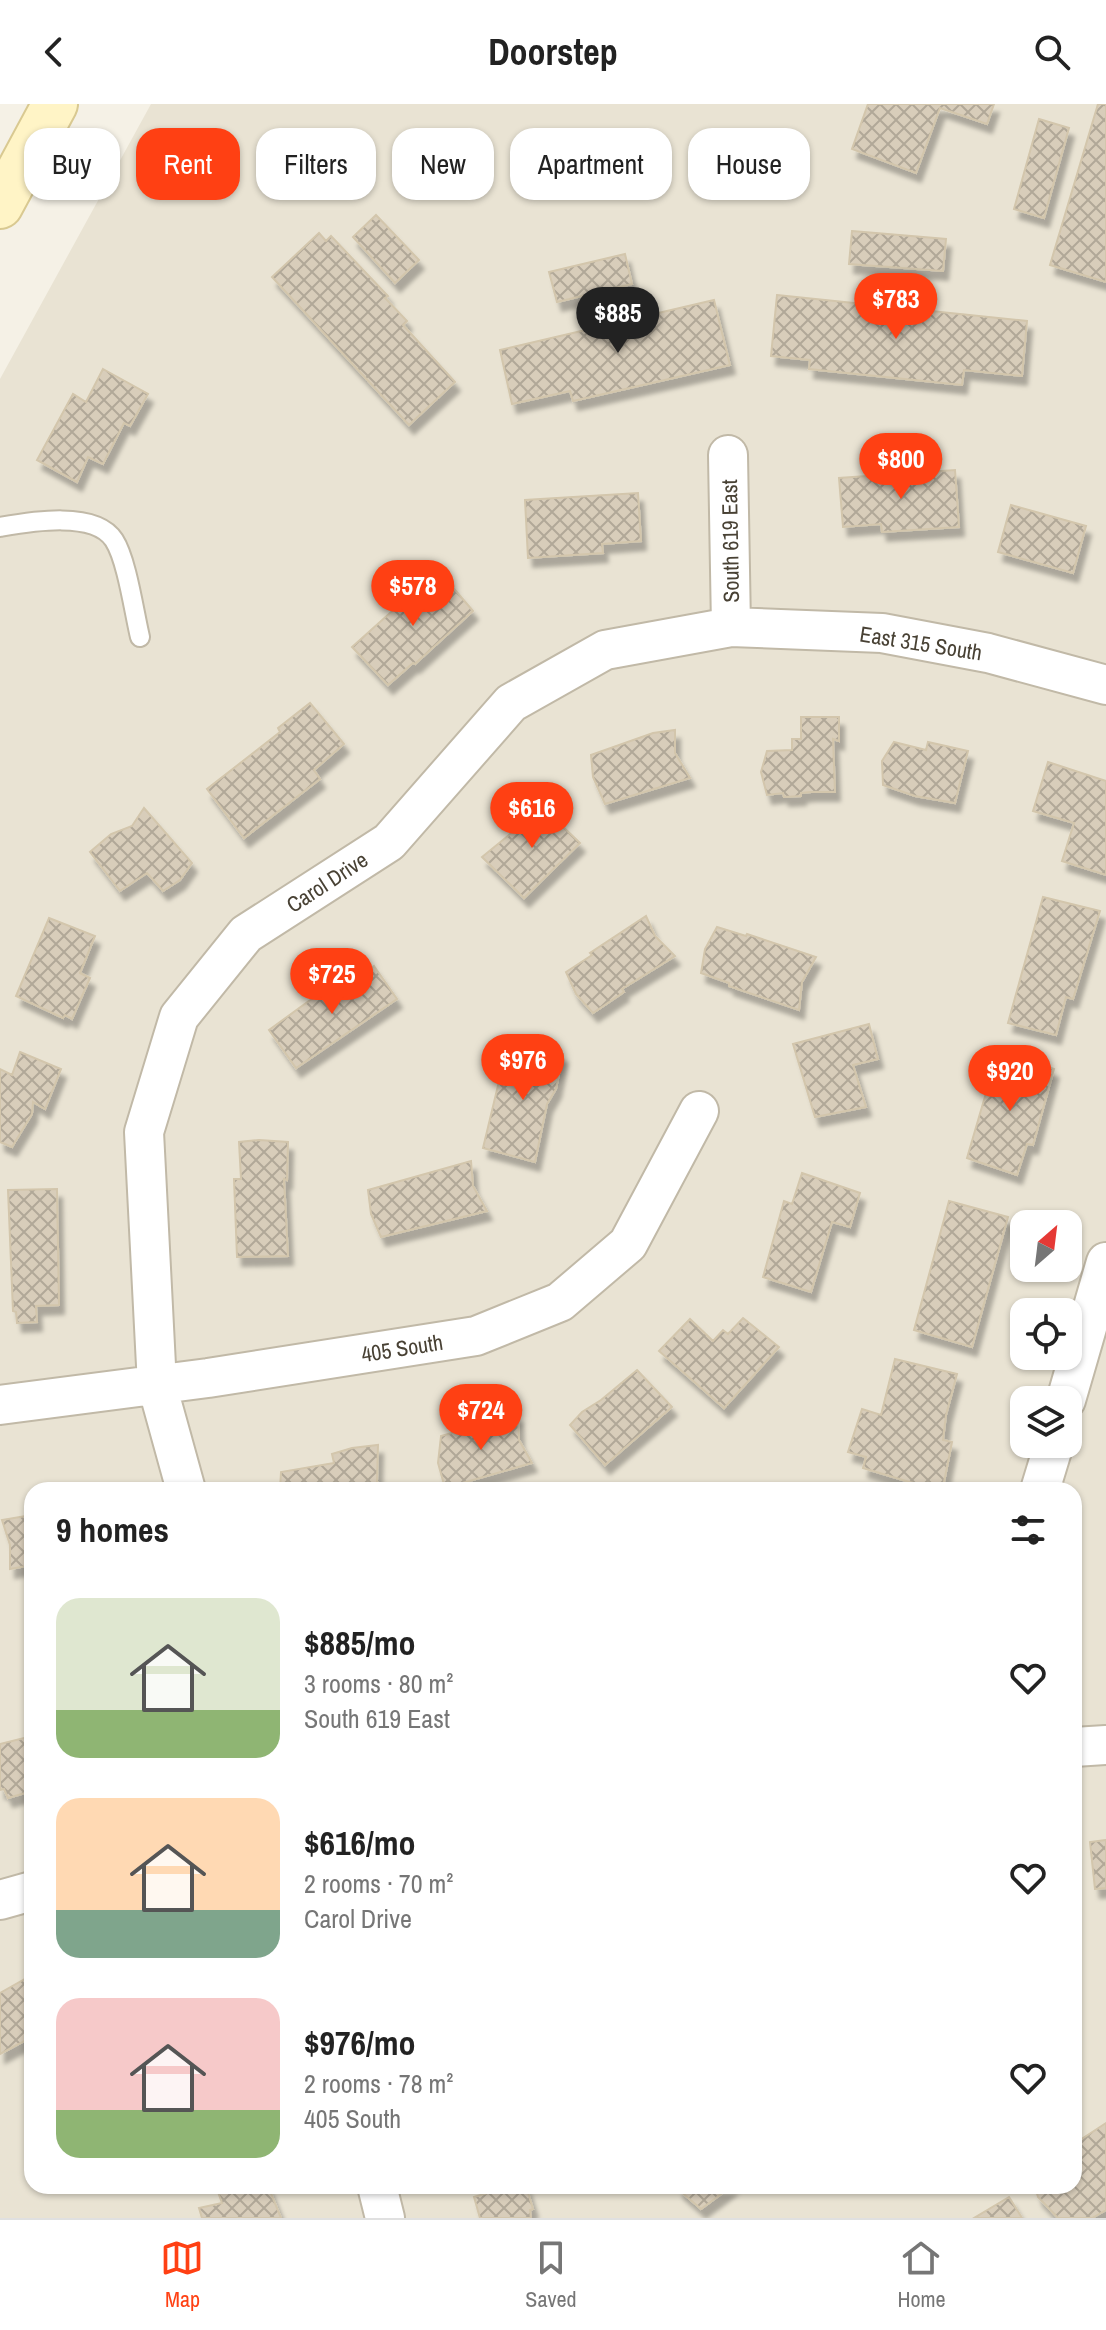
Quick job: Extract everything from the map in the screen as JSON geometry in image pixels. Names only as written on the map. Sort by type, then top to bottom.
[{"type":"main road","points":[[0,206],[55,104]]},
{"type":"street","name":"South 619 East","points":[[728,455],[731,627]]},
{"type":"street","name":"East 315 South","points":[[731,627],[882,633],[988,653],[1106,685]]},
{"type":"street","name":"Carol Drive","points":[[184,1482],[157,1385],[144,1132],[179,1017],[246,934],[389,842],[511,703],[605,650],[731,627]]},
{"type":"street","name":"405 South","points":[[0,1405],[157,1385],[476,1336],[560,1302],[628,1244],[699,1111]]},
{"type":"street","points":[[1070,1386],[1106,1262]]},
{"type":"street","points":[[1042,1482],[1050,1458]]},
{"type":"street","points":[[1082,1746],[1106,1745]]},
{"type":"street","points":[[0,1900],[24,1893]]},
{"type":"street","points":[[379,2194],[385,2218]]},
{"type":"lane","points":[[0,527],[40,522],[86,522],[113,537],[140,637]]},
{"type":"shaded area","points":[[151,104],[1106,104],[1106,2218],[0,2218],[0,379],[98,200],[120,200],[120,160],[136,131],[136,200],[240,200],[240,128],[138,128]]},
{"type":"building","points":[[868,104],[994,104],[987,124],[940,108],[916,173],[852,149]]},
{"type":"building","points":[[1098,104],[1106,104],[1106,282],[1050,265]]},
{"type":"building","points":[[1039,119],[1069,128],[1044,218],[1014,209]]},
{"type":"building","points":[[376,215],[419,260],[395,283],[353,237]]},
{"type":"building","points":[[852,231],[946,239],[943,271],[849,264]]},
{"type":"building","points":[[319,233],[326,241],[331,236],[388,296],[385,298],[407,321],[403,325],[455,382],[409,425],[272,277]]},
{"type":"building","points":[[625,254],[632,284],[557,302],[549,272]]},
{"type":"building","points":[[777,295],[1027,321],[1022,376],[964,370],[962,385],[809,369],[810,360],[771,356]]},
{"type":"building","points":[[714,300],[730,365],[573,401],[570,391],[512,404],[500,350]]},
{"type":"building","points":[[103,369],[148,394],[130,426],[124,423],[103,464],[88,457],[77,482],[37,460],[73,394],[86,402]]},
{"type":"building","points":[[955,470],[959,527],[882,532],[881,524],[843,527],[839,478]]},
{"type":"building","points":[[638,493],[641,541],[602,544],[603,553],[528,558],[525,500]]},
{"type":"building","points":[[1011,505],[1086,526],[1073,573],[998,552]]},
{"type":"building","points":[[438,570],[473,611],[388,685],[352,647]]},
{"type":"building","points":[[310,703],[344,744],[314,770],[320,779],[244,838],[207,789],[280,732],[278,728]]},
{"type":"building","points":[[801,717],[839,717],[839,741],[833,739],[835,792],[784,797],[783,793],[767,795],[761,772],[767,751],[792,750],[792,739],[801,739]]},
{"type":"building","points":[[675,730],[675,753],[690,778],[605,804],[593,777],[591,755],[653,733]]},
{"type":"building","points":[[894,742],[926,750],[928,742],[968,751],[955,803],[915,796],[883,785],[882,761]]},
{"type":"building","points":[[1048,762],[1106,781],[1106,875],[1062,861],[1074,823],[1033,811]]},
{"type":"building","points":[[544,802],[558,822],[580,843],[524,898],[482,857],[509,835],[523,816]]},
{"type":"building","points":[[144,808],[192,863],[180,880],[163,891],[147,873],[120,891],[90,852],[111,834],[132,826]]},
{"type":"building","points":[[1043,897],[1100,911],[1073,999],[1066,997],[1056,1035],[1008,1023]]},
{"type":"building","points":[[646,916],[655,936],[675,956],[622,989],[624,992],[593,1013],[576,994],[566,972]]},
{"type":"building","points":[[49,918],[95,936],[80,973],[90,978],[72,1019],[65,1015],[63,1018],[16,996]]},
{"type":"building","points":[[717,927],[816,957],[802,982],[799,1010],[701,973],[705,949]]},
{"type":"building","points":[[374,966],[397,999],[296,1068],[269,1030],[335,982],[340,990]]},
{"type":"building","points":[[869,1024],[878,1059],[853,1065],[866,1107],[815,1117],[793,1044]]},
{"type":"building","points":[[517,1043],[563,1054],[556,1089],[547,1104],[535,1162],[483,1148],[501,1073],[507,1075]]},
{"type":"building","points":[[20,1052],[61,1069],[45,1109],[33,1102],[32,1114],[12,1147],[0,1142],[0,1069],[12,1075]]},
{"type":"building","points":[[998,1052],[1054,1069],[1033,1145],[1027,1144],[1017,1175],[967,1158]]},
{"type":"building","points":[[239,1142],[288,1142],[287,1180],[284,1179],[288,1256],[237,1257],[234,1179],[241,1179]]},
{"type":"building","points":[[471,1161],[473,1186],[487,1211],[381,1237],[371,1214],[368,1190]]},
{"type":"building","points":[[802,1173],[860,1193],[850,1227],[832,1222],[811,1292],[763,1277],[784,1201],[792,1204]]},
{"type":"building","points":[[57,1189],[59,1305],[36,1306],[37,1322],[17,1323],[16,1312],[13,1311],[8,1190]]},
{"type":"building","points":[[949,1201],[1008,1217],[972,1347],[914,1330]]},
{"type":"building","points":[[743,1318],[779,1347],[724,1408],[659,1351],[690,1319],[713,1341],[723,1330],[728,1334]]},
{"type":"building","points":[[895,1359],[957,1374],[946,1415],[943,1440],[952,1442],[944,1482],[909,1482],[863,1468],[866,1457],[848,1452],[862,1409],[881,1415]]},
{"type":"building","points":[[637,1370],[672,1407],[605,1465],[570,1425],[582,1412]]},
{"type":"building","points":[[518,1414],[519,1440],[532,1463],[466,1482],[443,1482],[438,1463],[441,1436]]},
{"type":"building","points":[[378,1445],[377,1482],[280,1482],[281,1472],[334,1463],[332,1454]]},
{"type":"building","points":[[24,1516],[24,1566],[10,1569],[10,1545],[2,1520]]},
{"type":"building","points":[[24,1738],[24,1793],[8,1798],[4,1789],[0,1790],[0,1744]]},
{"type":"building","points":[[1106,1840],[1106,1888],[1095,1889],[1090,1842]]},
{"type":"building","points":[[24,1980],[24,2041],[0,2054],[0,1993]]},
{"type":"building","points":[[1106,2123],[1106,2210],[1092,2218],[1058,2218],[1037,2194],[1082,2194],[1082,2139]]},
{"type":"building","points":[[219,2194],[271,2194],[281,2218],[202,2218],[199,2208],[222,2203]]},
{"type":"building","points":[[484,2194],[528,2194],[533,2209],[530,2210],[531,2218],[480,2218],[474,2197]]},
{"type":"building","points":[[684,2194],[721,2194],[701,2209]]},
{"type":"building","points":[[1009,2197],[1022,2218],[974,2218]]}]
